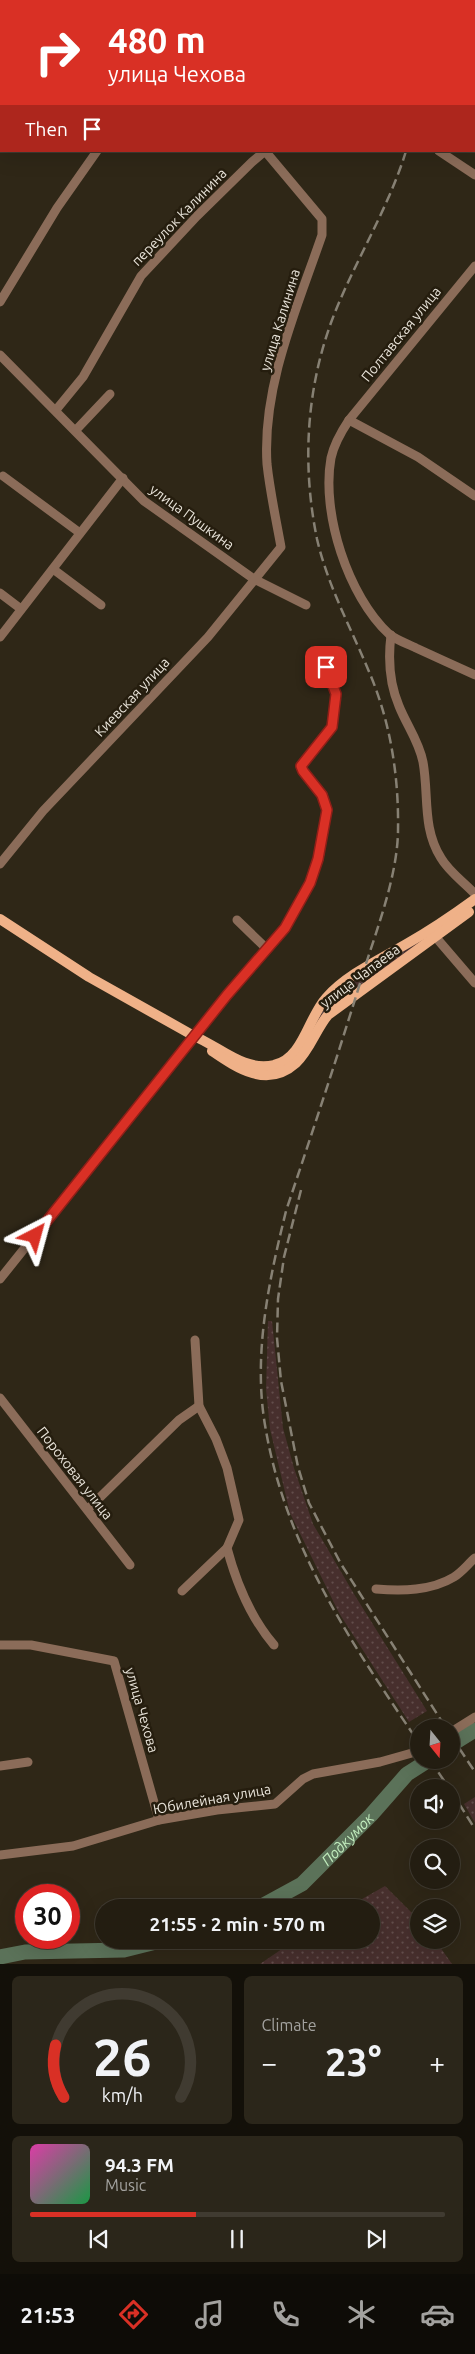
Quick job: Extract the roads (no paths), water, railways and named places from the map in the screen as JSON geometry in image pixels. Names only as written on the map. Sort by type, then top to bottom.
[{"type":"main road","name":"улица Чапаева","points":[[0,919],[89,977],[194,1036],[253,1067],[264,1067],[286,1060],[294,1053],[326,997],[356,973],[426,933],[475,899]]},
{"type":"main road","name":"улица Чапаева","points":[[194,1036],[208,1048],[242,1070],[263,1075],[286,1069],[296,1063],[318,1027],[328,1015],[475,908]]},
{"type":"street","points":[[0,302],[57,208],[96,152]]},
{"type":"street","name":"переулок Калинина","points":[[56,410],[83,377],[141,276],[204,209],[264,152]]},
{"type":"street","name":"улица Калинина","points":[[266,152],[322,219],[322,235],[285,341],[270,407],[267,463],[281,547]]},
{"type":"street","points":[[440,152],[475,175]]},
{"type":"street","name":"Полтавская улица","points":[[391,636],[374,618],[355,588],[344,556],[334,519],[329,480],[332,456],[339,436],[349,420],[475,266]]},
{"type":"street","name":"улица Пушкина","points":[[0,355],[144,501],[254,579],[306,605]]},
{"type":"street","points":[[76,430],[110,394]]},
{"type":"street","points":[[349,420],[418,457],[475,496]]},
{"type":"street","points":[[2,476],[80,533]]},
{"type":"street","points":[[0,637],[123,478]]},
{"type":"street","name":"Киевская улица","points":[[0,864],[43,811],[208,637],[281,547]]},
{"type":"street","points":[[53,568],[101,605]]},
{"type":"street","points":[[0,593],[21,609]]},
{"type":"street","points":[[475,676],[391,636],[389,649],[391,678],[399,706],[416,738],[423,763],[426,810],[432,835],[440,858],[475,894]]},
{"type":"street","points":[[0,1279],[3,1269],[285,928],[310,883],[323,836],[327,810],[322,795],[301,766],[332,727],[336,694],[322,654]]},
{"type":"street","points":[[237,920],[267,949]]},
{"type":"street","points":[[439,941],[475,983]]},
{"type":"street","points":[[182,1590],[227,1548],[239,1520],[234,1490],[216,1439],[199,1406],[195,1340]]},
{"type":"street","name":"Пороховая улица","points":[[0,1398],[88,1509],[114,1548],[130,1565]]},
{"type":"street","points":[[88,1509],[179,1420],[199,1406]]},
{"type":"street","points":[[227,1548],[242,1590],[263,1632],[274,1644]]},
{"type":"street","points":[[376,1590],[412,1589],[442,1582],[455,1576],[475,1558]]},
{"type":"street","name":"улица Чехова","points":[[0,1645],[31,1646],[114,1661],[159,1820]]},
{"type":"street","points":[[460,1726],[475,1717]]},
{"type":"street","name":"Юбилейная улица","points":[[0,1855],[73,1846],[159,1820],[217,1810],[276,1804],[303,1779],[313,1774],[380,1762],[410,1754]]},
{"type":"street","points":[[0,1766],[28,1762]]},
{"type":"waterway","name":"Подкумок","points":[[460,1739],[475,1730]]},
{"type":"waterway","name":"Подкумок","points":[[274,1899],[302,1884],[371,1815],[407,1774],[415,1769]]},
{"type":"waterway","name":"Подкумок","points":[[0,1957],[25,1952],[128,1949]]},
{"type":"railway","points":[[406,152],[390,194],[350,277],[323,347],[312,401],[308,456],[312,512],[322,557],[327,574],[377,693],[388,732],[397,792],[397,849],[391,883],[381,918],[286,1211],[269,1290],[262,1344],[261,1371],[265,1425],[275,1470],[288,1512],[305,1553],[324,1592],[346,1630],[410,1730]]},
{"type":"railway","points":[[301,1190],[284,1257],[278,1299],[277,1338],[281,1381],[298,1467],[309,1503],[341,1564],[440,1719]]},
{"type":"railway","points":[[460,1750],[475,1772]]},
{"type":"railway","points":[[436,1769],[443,1779]]},
{"type":"railway","points":[[460,1805],[475,1829]]}]
